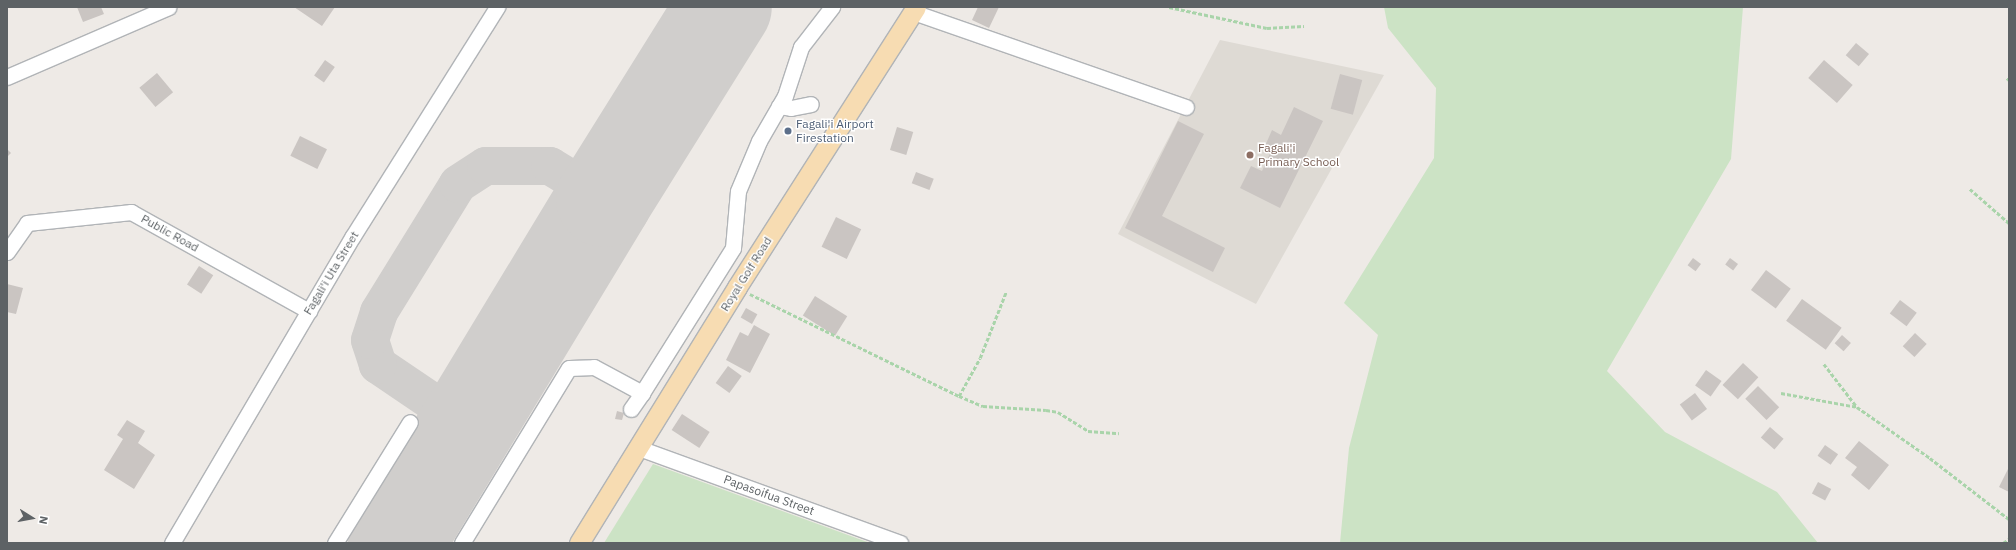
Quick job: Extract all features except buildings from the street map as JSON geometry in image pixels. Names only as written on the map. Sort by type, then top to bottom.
[{"type":"main road","name":"Royal Golf Road","points":[[579,543],[737,287],[915,9]]},
{"type":"street","points":[[7,77],[169,7]]},
{"type":"street","name":"Fagali'i Uta Street","points":[[172,543],[353,236],[497,7]]},
{"type":"street","points":[[631,409],[733,248],[738,191],[760,141],[785,96],[801,47],[832,7]]},
{"type":"street","points":[[915,9],[1186,107]]},
{"type":"street","points":[[779,106],[791,108],[812,104]]},
{"type":"street","name":"Public Road","points":[[7,252],[27,223],[131,212],[309,310]]},
{"type":"street","points":[[462,543],[570,368],[594,367],[642,393]]},
{"type":"street","points":[[335,543],[410,422]]},
{"type":"street","name":"Papasoifua Street","points":[[639,448],[900,543]]},
{"type":"path","points":[[1169,7],[1267,28],[1304,26]]},
{"type":"path","points":[[1970,189],[2009,223]]},
{"type":"path","points":[[737,287],[982,406],[1058,412],[1088,431],[1120,433]]},
{"type":"path","points":[[959,396],[980,358],[1006,292]]},
{"type":"path","points":[[1824,364],[1857,407],[1930,458],[2009,519]]},
{"type":"path","points":[[1780,393],[1857,407]]},
{"type":"path","points":[[2003,543],[2009,539]]},
{"type":"shaded area","name":"Fagali'i Primary School","points":[[1220,40],[1384,75],[1256,304],[1118,234]]},
{"type":"green space","points":[[1384,7],[1743,7],[1731,159],[1607,371],[1665,432],[1777,492],[1818,543],[1340,543],[1349,448],[1378,335],[1344,303],[1434,158],[1436,88],[1388,28]]},
{"type":"green space","points":[[653,464],[870,543],[604,543]]},
{"type":"taxiway","points":[[468,426],[378,365],[370,340],[379,312],[458,184],[486,166],[550,166],[604,199]]},
{"type":"runway","points":[[396,543],[604,199],[724,7]]},
{"type":"place","name":"Fagali'i Airport Firestation","points":[[788,131]]},
{"type":"place","name":"Fagali'i Primary School","points":[[1250,155]]}]
